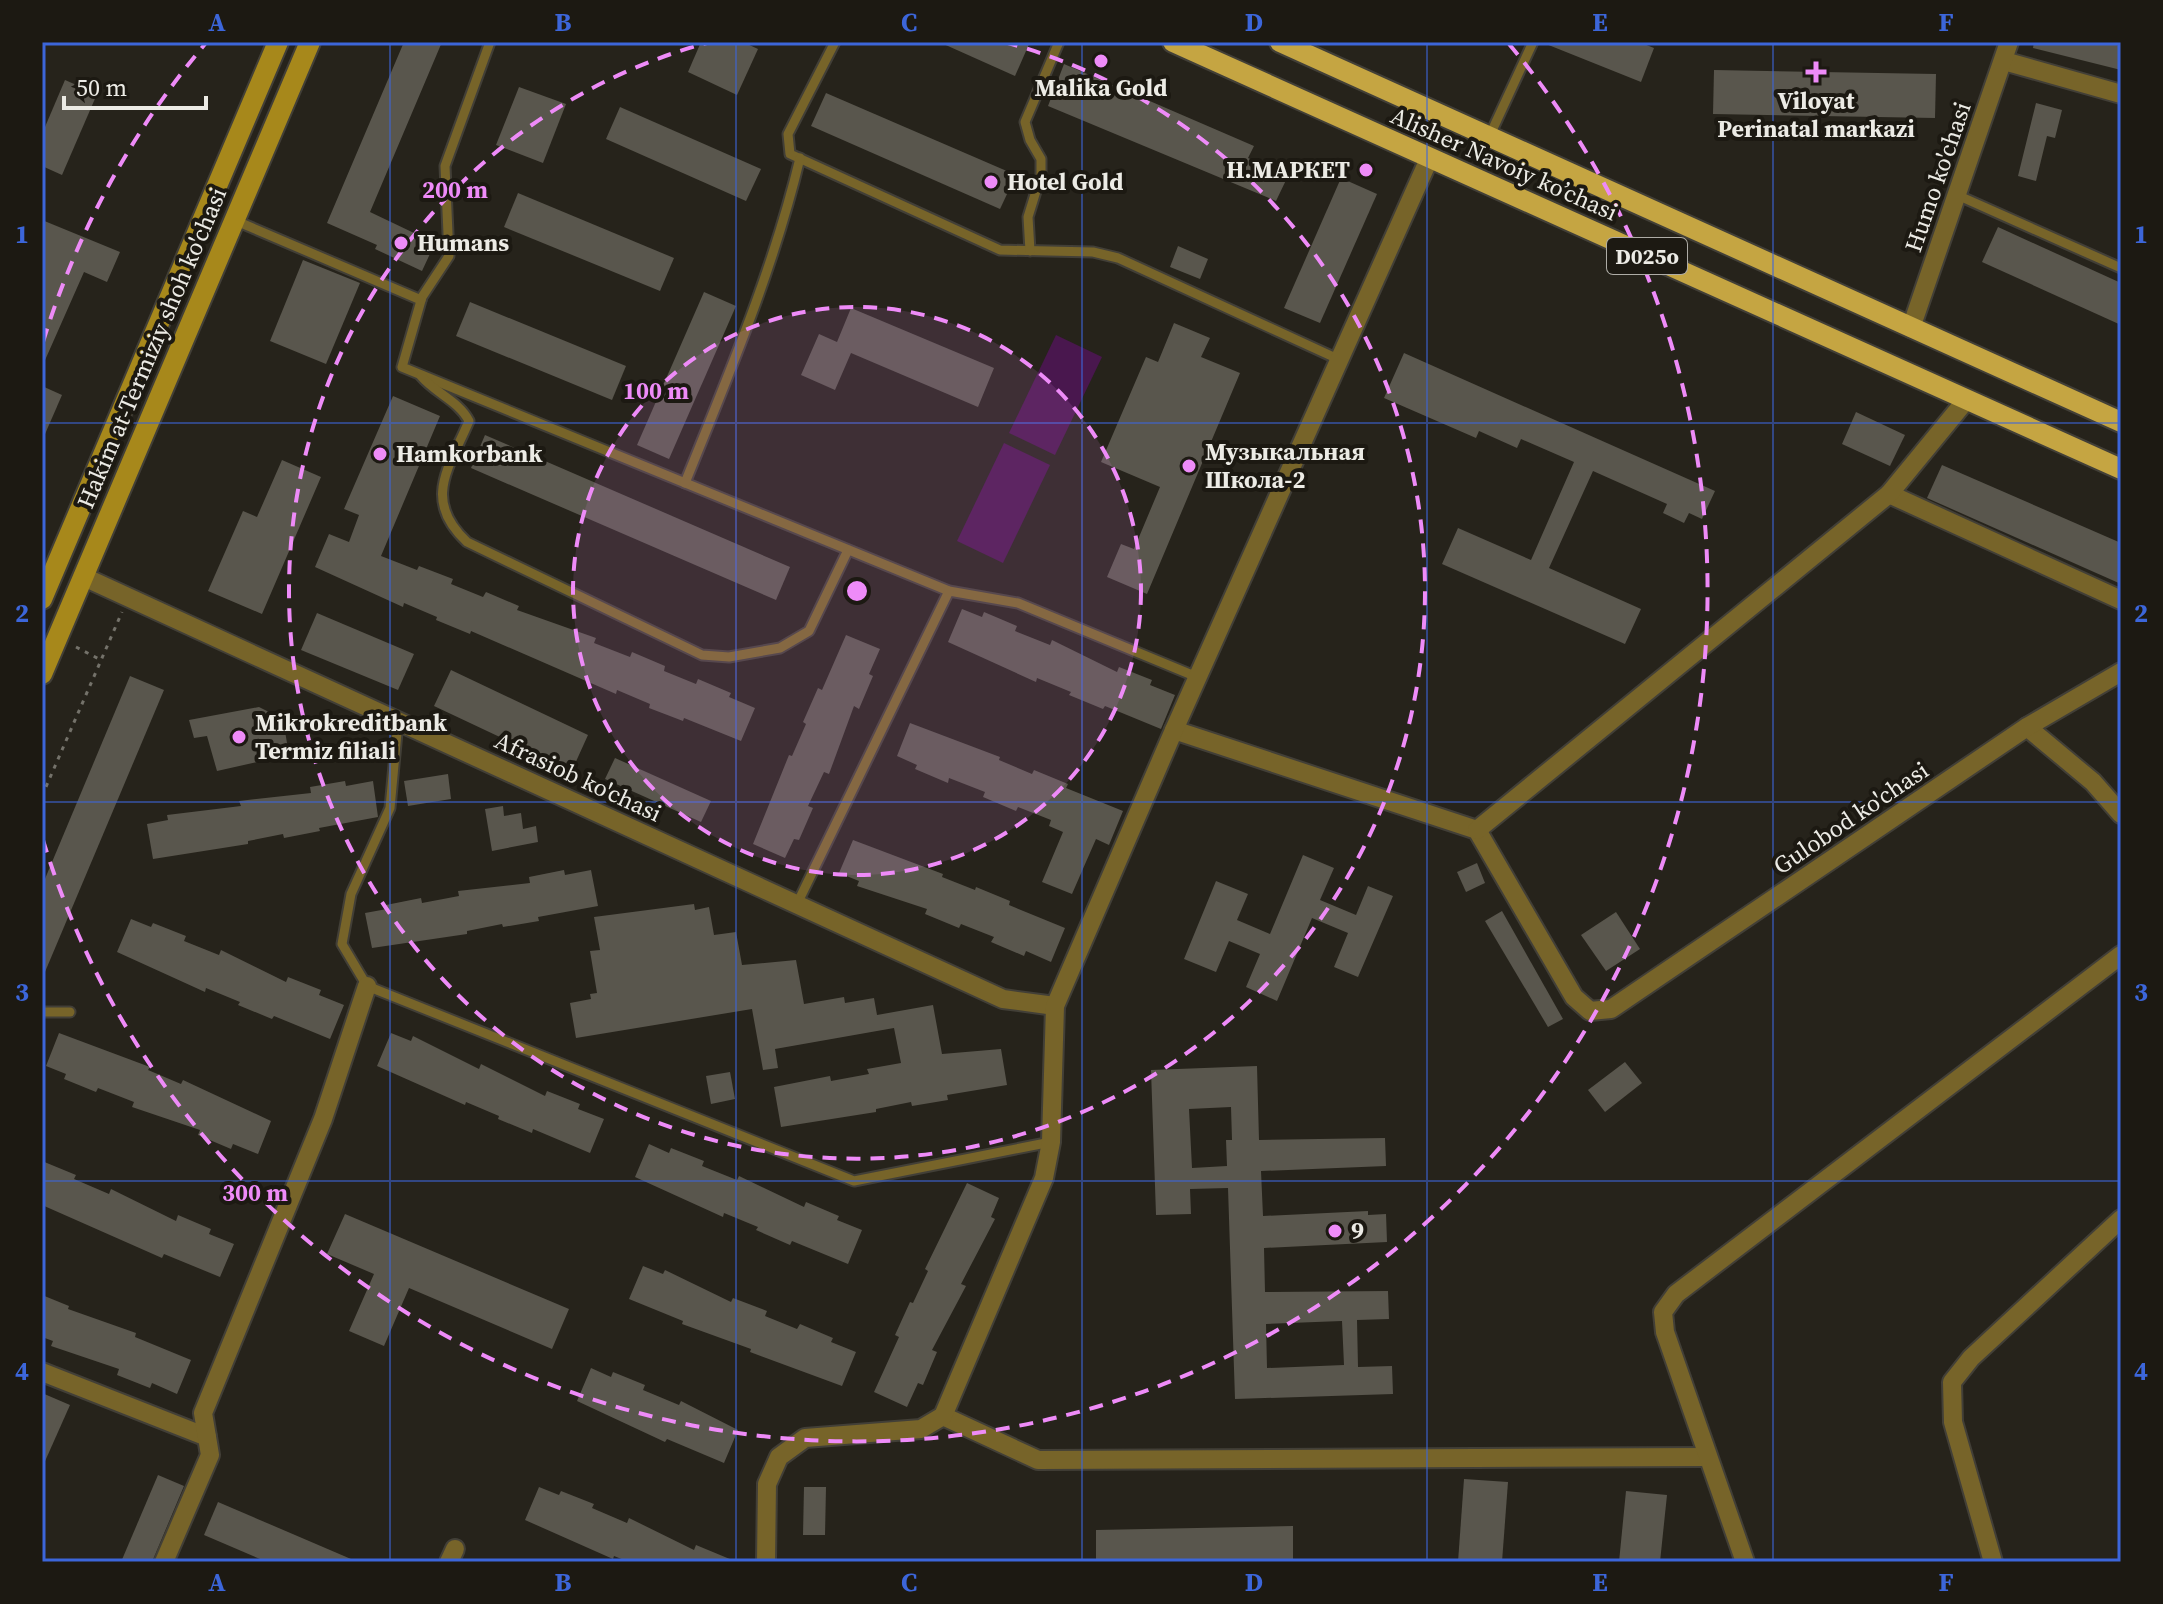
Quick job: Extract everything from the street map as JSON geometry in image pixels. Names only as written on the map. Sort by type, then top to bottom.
[{"type":"main road","name":"Hakim at-Termiziy shoh ko'chasi","points":[[42,599],[278,42]]},
{"type":"main road","name":"Hakim at-Termiziy shoh ko'chasi","points":[[42,674],[310,42]]},
{"type":"main road","name":"Alisher Navoiy ko’chasi","points":[[1173,42],[2121,469]]},
{"type":"main road","name":"Alisher Navoiy ko’chasi","points":[[1280,42],[2121,422]]},
{"type":"street","name":"Humo ko'chasi","points":[[1911,328],[2009,42]]},
{"type":"street","points":[[2004,61],[2121,94]]},
{"type":"street","points":[[766,1562],[767,1484],[779,1457],[805,1438],[921,1429],[943,1416],[1044,1178],[1051,1142],[1055,1006],[1197,677],[1429,159]]},
{"type":"street","points":[[1174,730],[1477,830],[1889,494],[1967,399]]},
{"type":"street","points":[[1889,494],[2121,600]]},
{"type":"street","name":"Afrasiob ko'chasi","points":[[84,577],[1003,999],[1055,1006]]},
{"type":"street","name":"Gulobod ko'chasi","points":[[1477,830],[1574,997],[1590,1011],[1611,1009],[2027,727],[2121,672]]},
{"type":"street","points":[[2027,727],[2093,782],[2121,814]]},
{"type":"street","points":[[1745,1562],[1665,1332],[1663,1312],[1676,1294],[2121,955]]},
{"type":"street","points":[[164,1562],[210,1455],[203,1413],[323,1119],[367,986]]},
{"type":"street","points":[[1993,1562],[1953,1422],[1952,1382],[1971,1358],[2121,1219]]},
{"type":"street","points":[[42,1372],[207,1437]]},
{"type":"street","points":[[943,1416],[1038,1460],[1706,1457]]},
{"type":"lane","points":[[490,42],[445,166],[449,256],[421,300],[402,367],[949,591],[1018,603],[1197,677]]},
{"type":"lane","points":[[835,42],[788,134],[790,154],[1000,250],[1093,252],[1118,258],[1338,359]]},
{"type":"lane","points":[[1030,251],[1028,217],[1041,175],[1041,159],[1030,140],[1025,122],[1059,42]]},
{"type":"lane","points":[[1490,135],[1533,42]]},
{"type":"lane","points":[[685,483],[754,312],[785,222],[800,158]]},
{"type":"lane","points":[[1957,195],[2121,268]]},
{"type":"lane","points":[[234,220],[421,300]]},
{"type":"lane","points":[[419,374],[431,388],[464,411],[469,421],[443,492],[442,511],[449,525],[467,542],[702,655],[757,654],[793,642],[809,631],[848,550]]},
{"type":"lane","points":[[797,904],[949,591]]},
{"type":"lane","points":[[398,722],[390,808],[351,894],[342,944],[367,986],[854,1181],[1051,1142]]},
{"type":"lane","points":[[42,1012],[70,1012]]},
{"type":"path","points":[[42,796],[128,598]]},
{"type":"path","points":[[58,638],[101,660]]},
{"type":"shaded area","points":[[1056,335],[1102,357],[1055,455],[1009,433]]},
{"type":"shaded area","points":[[1004,443],[1050,465],[1003,563],[957,541]]},
{"type":"building","points":[[404,42],[442,42],[370,212],[435,243],[422,271],[375,249],[377,245],[327,223]]},
{"type":"building","points":[[701,42],[743,42],[758,49],[737,95],[688,72]]},
{"type":"building","points":[[939,42],[1030,42],[1015,76]]},
{"type":"building","points":[[1541,42],[1639,42],[1654,48],[1641,82]]},
{"type":"building","points":[[2034,42],[2103,42],[2121,46],[2121,70],[2033,48]]},
{"type":"building","points":[[1064,64],[1254,146],[1248,158],[1288,176],[1276,201],[1048,106]]},
{"type":"building","points":[[1714,70],[1936,74],[1935,118],[1713,114]]},
{"type":"building","points":[[65,80],[97,94],[62,175],[42,166],[42,134]]},
{"type":"building","points":[[519,87],[566,104],[543,163],[496,145]]},
{"type":"building","points":[[826,93],[1016,175],[1000,209],[811,126]]},
{"type":"building","points":[[2036,103],[2062,110],[2055,138],[2047,136],[2036,181],[2018,176]]},
{"type":"building","points":[[620,107],[761,169],[746,201],[606,139]]},
{"type":"building","points":[[1341,178],[1377,194],[1320,323],[1284,308]]},
{"type":"building","points":[[518,193],[674,258],[660,291],[504,227]]},
{"type":"building","points":[[42,220],[120,252],[107,282],[84,272],[42,367]]},
{"type":"building","points":[[1998,227],[2121,283],[2121,325],[1982,262]]},
{"type":"building","points":[[1178,246],[1208,259],[1200,279],[1170,267]]},
{"type":"building","points":[[303,260],[360,283],[326,364],[270,341]]},
{"type":"building","points":[[704,292],[736,306],[669,459],[637,445]]},
{"type":"building","points":[[470,302],[626,366],[612,400],[456,336]]},
{"type":"building","points":[[851,308],[994,368],[978,407],[851,353],[835,390],[801,375],[819,334],[837,342]]},
{"type":"building","points":[[1174,323],[1210,338],[1201,357],[1240,373],[1147,594],[1107,577],[1121,544],[1134,549],[1160,487],[1101,462],[1146,357],[1158,362]]},
{"type":"building","points":[[1404,353],[1715,491],[1702,519],[1689,513],[1684,523],[1663,513],[1667,504],[1593,471],[1549,568],[1641,609],[1625,644],[1442,564],[1458,528],[1531,560],[1574,462],[1521,439],[1517,448],[1479,431],[1476,438],[1384,398]]},
{"type":"building","points":[[42,386],[62,395],[42,441]]},
{"type":"building","points":[[393,396],[440,416],[381,556],[453,579],[451,584],[483,597],[486,592],[519,606],[517,610],[596,638],[594,643],[630,657],[632,652],[665,666],[664,671],[696,684],[698,679],[731,693],[729,697],[755,708],[741,741],[684,718],[683,721],[649,708],[650,704],[617,690],[616,694],[471,631],[470,634],[436,620],[437,617],[404,603],[403,607],[315,567],[329,534],[349,542],[359,515],[344,509]]},
{"type":"building","points":[[1856,412],[1905,435],[1890,466],[1842,444]]},
{"type":"building","points":[[485,435],[790,567],[776,600],[471,468]]},
{"type":"building","points":[[282,460],[321,477],[262,614],[208,591],[243,511],[257,517]]},
{"type":"building","points":[[1942,465],[2121,543],[2121,584],[1927,498]]},
{"type":"building","points":[[962,609],[982,617],[984,612],[1017,626],[1015,631],[1050,645],[1052,640],[1117,672],[1119,667],[1152,680],[1150,685],[1175,695],[1161,729],[1105,706],[1103,709],[1037,678],[1036,682],[948,642]]},
{"type":"building","points":[[317,613],[414,654],[398,690],[301,650]]},
{"type":"building","points":[[846,635],[880,649],[869,674],[873,676],[859,709],[854,706],[829,774],[824,772],[808,806],[813,808],[799,840],[794,839],[785,858],[753,844],[789,755],[792,756],[806,724],[803,722],[818,688],[822,690]]},
{"type":"building","points":[[451,670],[588,735],[569,777],[501,746],[504,739],[434,706]]},
{"type":"building","points":[[130,676],[164,690],[42,979],[42,886]]},
{"type":"building","points":[[259,707],[283,719],[289,755],[217,771],[207,736],[194,738],[189,720]]},
{"type":"building","points":[[910,723],[1000,757],[999,760],[1032,774],[1034,770],[1068,784],[1066,788],[1123,811],[1109,845],[1096,839],[1072,894],[1042,882],[1063,832],[1049,826],[1051,820],[1018,807],[1016,811],[983,797],[985,792],[949,778],[948,783],[915,769],[917,765],[897,756]]},
{"type":"building","points":[[615,758],[711,801],[701,822],[605,779]]},
{"type":"building","points":[[448,774],[451,799],[408,806],[404,781]]},
{"type":"building","points":[[345,781],[346,786],[373,781],[378,817],[284,838],[283,834],[248,841],[248,844],[153,859],[147,824],[168,820],[167,815],[241,806],[239,801],[311,793],[310,787]]},
{"type":"building","points":[[503,806],[504,816],[521,813],[523,829],[536,826],[538,842],[492,851],[485,809]]},
{"type":"building","points":[[853,840],[943,874],[942,877],[975,890],[976,887],[1010,901],[1009,905],[1065,928],[1051,962],[1026,951],[1024,956],[991,942],[994,937],[961,924],[959,928],[925,914],[927,909],[857,886],[859,881],[839,873]]},
{"type":"building","points":[[1303,855],[1334,868],[1320,900],[1356,915],[1368,886],[1393,896],[1358,977],[1334,967],[1348,933],[1312,918],[1277,1001],[1246,987],[1260,954],[1229,941],[1216,972],[1184,959],[1216,881],[1248,894],[1237,920],[1270,934]]},
{"type":"building","points":[[1477,863],[1485,883],[1466,892],[1457,872]]},
{"type":"building","points":[[564,870],[565,875],[591,870],[598,906],[538,917],[539,921],[503,927],[502,924],[467,931],[467,934],[372,948],[365,913],[421,898],[422,903],[459,896],[458,891],[530,883],[529,877]]},
{"type":"building","points":[[694,904],[695,910],[709,907],[714,935],[736,932],[742,965],[796,960],[804,1004],[844,997],[845,1003],[874,998],[877,1015],[933,1005],[942,1054],[1001,1049],[1007,1085],[947,1095],[948,1100],[912,1106],[911,1102],[876,1109],[876,1112],[781,1127],[774,1087],[830,1076],[831,1081],[869,1074],[867,1069],[901,1063],[894,1028],[775,1049],[778,1068],[763,1070],[752,1009],[576,1038],[570,1003],[591,999],[590,994],[597,993],[590,951],[600,950],[594,917]]},
{"type":"building","points":[[1502,911],[1563,1019],[1548,1027],[1485,921]]},
{"type":"building","points":[[1616,912],[1640,949],[1606,971],[1581,935]]},
{"type":"building","points":[[131,919],[151,927],[153,923],[186,936],[184,941],[219,955],[221,950],[286,982],[288,977],[321,990],[319,995],[344,1005],[330,1039],[274,1016],[272,1019],[206,988],[205,992],[117,952]]},
{"type":"building","points":[[59,1033],[150,1067],[148,1070],[181,1084],[183,1080],[271,1121],[258,1154],[233,1144],[231,1149],[198,1135],[200,1130],[132,1107],[134,1102],[64,1079],[66,1074],[46,1066]]},
{"type":"building","points":[[391,1033],[411,1041],[413,1036],[479,1069],[481,1064],[545,1096],[547,1091],[580,1104],[578,1109],[604,1119],[590,1153],[533,1129],[532,1133],[498,1119],[499,1116],[466,1102],[465,1105],[377,1066]]},
{"type":"building","points":[[1625,1062],[1642,1083],[1605,1112],[1588,1090]]},
{"type":"building","points":[[1257,1066],[1259,1140],[1385,1138],[1386,1166],[1261,1171],[1263,1216],[1368,1211],[1368,1215],[1386,1214],[1387,1242],[1264,1248],[1265,1292],[1388,1291],[1389,1319],[1357,1320],[1358,1367],[1392,1366],[1393,1394],[1235,1399],[1228,1188],[1190,1189],[1191,1214],[1156,1215],[1151,1070]],"holes":[[[1231,1107],[1232,1140],[1226,1140],[1227,1166],[1192,1168],[1189,1109]],[[1342,1321],[1344,1365],[1267,1368],[1266,1324]]]},
{"type":"building","points":[[730,1072],[735,1099],[711,1104],[706,1076]]},
{"type":"building","points":[[649,1144],[669,1153],[671,1148],[704,1161],[702,1166],[737,1180],[739,1176],[804,1207],[806,1202],[839,1216],[837,1220],[862,1230],[848,1264],[792,1241],[790,1245],[756,1230],[758,1227],[724,1213],[723,1217],[635,1177]]},
{"type":"building","points":[[42,1161],[76,1175],[74,1179],[109,1194],[111,1189],[176,1221],[178,1215],[211,1229],[209,1234],[234,1244],[220,1277],[164,1254],[162,1258],[42,1205]]},
{"type":"building","points":[[967,1183],[999,1198],[991,1217],[995,1219],[961,1284],[966,1286],[932,1350],[937,1352],[923,1385],[918,1383],[907,1407],[874,1392],[899,1337],[895,1335],[910,1302],[913,1303],[928,1271],[925,1269]]},
{"type":"building","points":[[345,1214],[569,1309],[552,1349],[409,1288],[384,1346],[349,1331],[374,1274],[327,1254]]},
{"type":"building","points":[[643,1266],[663,1274],[665,1270],[731,1302],[733,1298],[767,1311],[765,1316],[797,1329],[800,1324],[833,1338],[831,1342],[856,1352],[842,1386],[750,1352],[751,1349],[682,1324],[683,1321],[629,1299]]},
{"type":"building","points":[[42,1295],[69,1306],[68,1309],[136,1333],[135,1337],[191,1360],[177,1394],[152,1383],[150,1388],[117,1375],[119,1369],[51,1346],[53,1341],[42,1337]]},
{"type":"building","points":[[591,1368],[611,1377],[613,1372],[645,1385],[643,1390],[679,1405],[681,1401],[738,1430],[724,1463],[667,1439],[665,1442],[577,1401]]},
{"type":"building","points":[[42,1393],[70,1405],[42,1468]]},
{"type":"building","points":[[158,1475],[184,1486],[152,1562],[121,1562]]},
{"type":"building","points":[[1464,1479],[1508,1482],[1502,1562],[1458,1562]]},
{"type":"building","points":[[539,1487],[559,1495],[561,1491],[594,1504],[592,1508],[627,1523],[629,1518],[694,1550],[696,1545],[737,1562],[629,1562],[614,1556],[613,1559],[525,1520]]},
{"type":"building","points":[[804,1487],[826,1487],[825,1535],[803,1535]]},
{"type":"building","points":[[1626,1491],[1667,1495],[1660,1562],[1619,1562]]},
{"type":"building","points":[[218,1502],[358,1562],[267,1562],[204,1535]]},
{"type":"building","points":[[1293,1526],[1293,1562],[1096,1562],[1096,1530]]},
{"type":"place","name":"Malika Gold","points":[[1101,61]]},
{"type":"place","name":"Viloyat Perinatal markazi","points":[[1816,72]]},
{"type":"place","name":"Н.МАРКЕТ","points":[[1366,170]]},
{"type":"place","name":"Hotel Gold","points":[[991,182]]},
{"type":"place","name":"Humans","points":[[401,243]]},
{"type":"place","name":"Hamkorbank","points":[[380,454]]},
{"type":"place","name":"Музыкальная Школа-2","points":[[1189,466]]},
{"type":"place","name":"Mikrokreditbank Termiz filiali","points":[[239,737]]},
{"type":"place","name":"9","points":[[1335,1231]]}]
